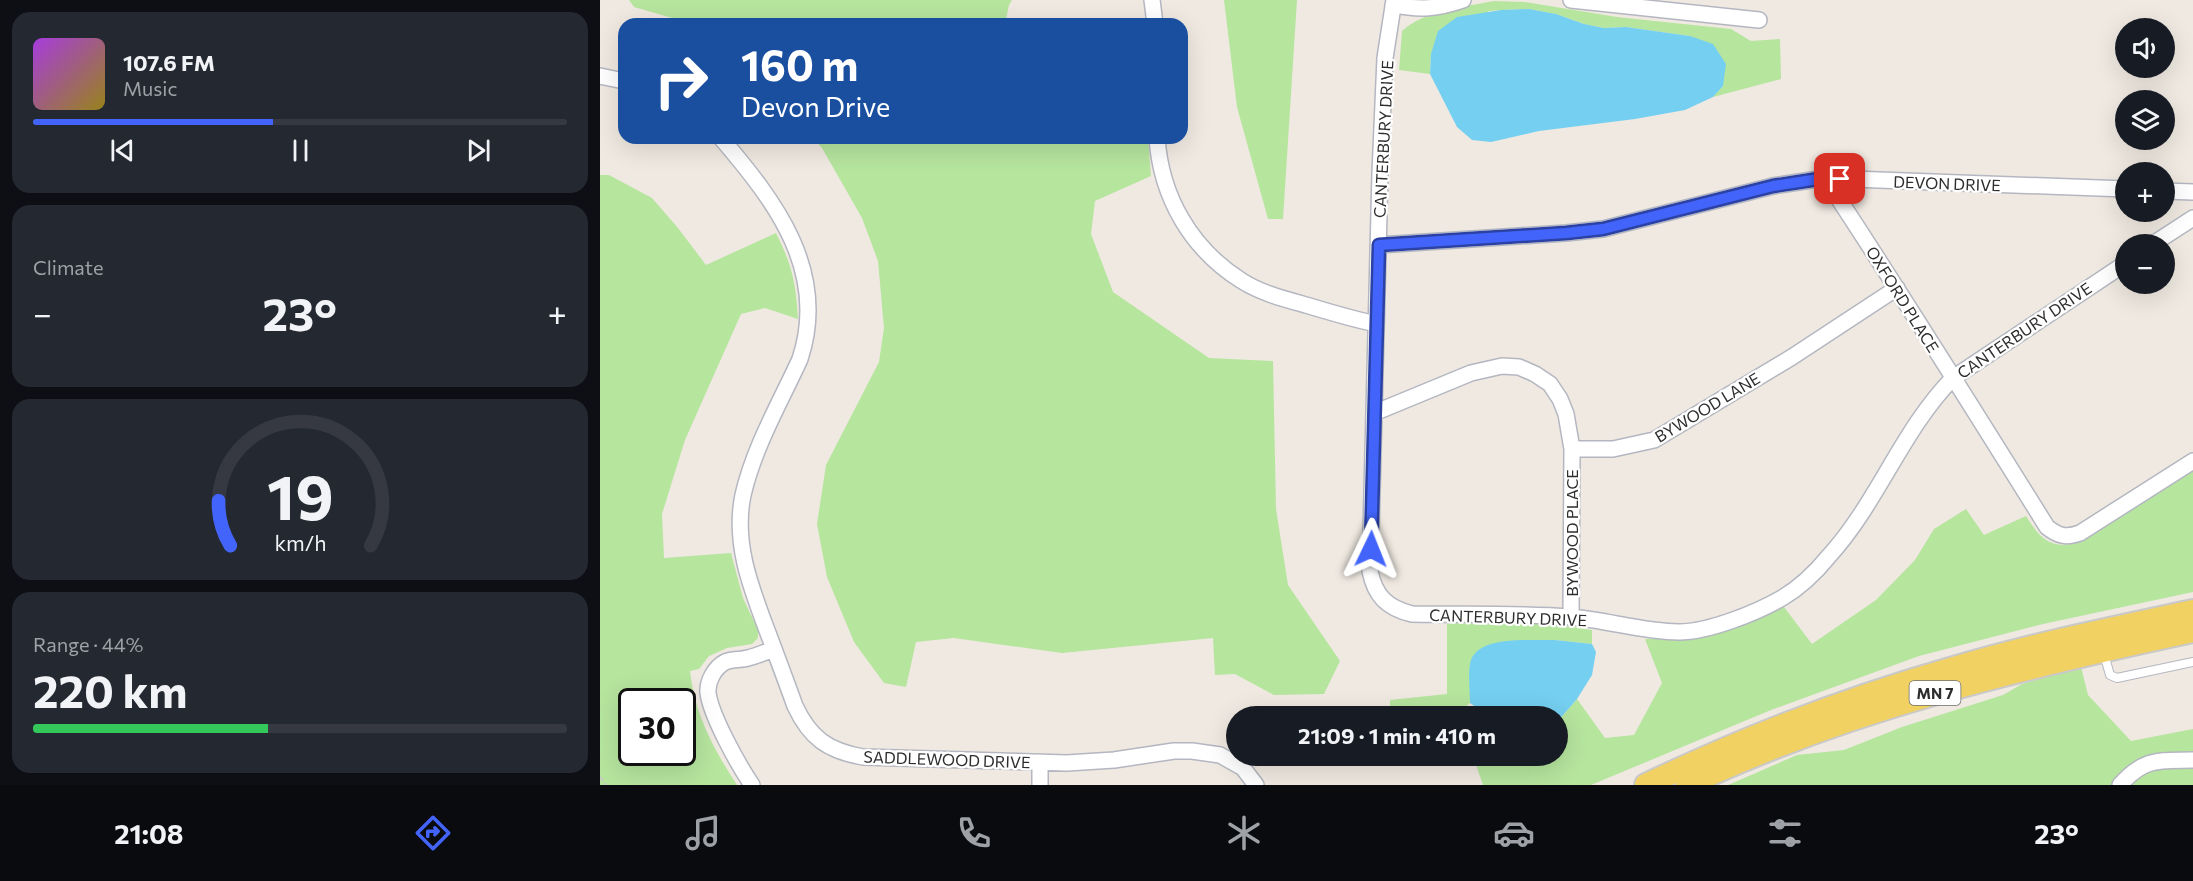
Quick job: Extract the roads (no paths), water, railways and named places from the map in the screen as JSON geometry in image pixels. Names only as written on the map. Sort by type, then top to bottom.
[{"type":"main road","name":"MN 7","points":[[1646,785],[1691,763],[1789,723],[1915,680],[2069,638],[2193,611]]},
{"type":"main road","name":"MN 7","points":[[1687,785],[1795,740],[1962,684],[2193,631]]},
{"type":"street","points":[[1152,0],[1154,18]]},
{"type":"street","points":[[1394,3],[1420,10],[1446,6],[1463,0]]},
{"type":"street","points":[[1571,0],[1759,20]]},
{"type":"street","name":"CANTERBURY DRIVE","points":[[1394,3],[1385,58],[1370,571],[1372,584],[1378,596],[1398,611],[1412,614],[1571,617],[1661,630],[1696,630],[1713,627],[1782,598],[1803,582],[1829,556],[1850,530],[1922,415],[1936,395],[1953,378],[2115,270]]},
{"type":"street","points":[[600,76],[618,80]]},
{"type":"street","name":"SADDLEWOOD DRIVE","points":[[726,144],[758,182],[777,210],[793,242],[802,267],[808,295],[808,324],[805,343],[800,359],[753,462],[742,497],[740,516],[740,534],[746,572],[803,722],[821,741],[845,754],[863,757],[1040,762],[1114,760],[1174,751],[1192,751],[1220,755],[1243,768],[1256,785]]},
{"type":"street","points":[[1157,144],[1158,158],[1166,188],[1178,217],[1196,242],[1218,264],[1243,282],[1271,294],[1376,324]]},
{"type":"street","name":"DEVON DRIVE","points":[[1379,245],[1603,229],[1773,186],[1825,178],[2115,189]]},
{"type":"street","name":"OXFORD PLACE","points":[[1825,178],[2047,527],[2063,537],[2080,533],[2193,461]]},
{"type":"street","points":[[2175,191],[2193,192]]},
{"type":"street","points":[[2168,234],[2193,218]]},
{"type":"street","name":"BYWOOD LANE","points":[[1572,449],[1613,449],[1654,440],[1792,357],[1897,288]]},
{"type":"street","points":[[1374,413],[1484,369],[1502,366],[1518,367],[1550,384],[1560,399],[1566,414],[1572,449]]},
{"type":"street","name":"BYWOOD PLACE","points":[[1571,617],[1572,449]]},
{"type":"street","points":[[753,785],[728,743],[710,703],[708,691],[710,679],[726,662],[749,658],[774,649]]},
{"type":"street","points":[[2120,785],[2133,772],[2148,764],[2164,759],[2193,760]]},
{"type":"street","points":[[1040,762],[1040,785]]},
{"type":"lane","points":[[2103,650],[2110,675],[2117,678],[2193,662]]},
{"type":"water","points":[[1529,9],[1604,28],[1626,27],[1690,36],[1713,44],[1726,64],[1723,86],[1713,97],[1685,110],[1539,131],[1491,142],[1472,140],[1457,127],[1430,74],[1431,54],[1438,31],[1457,17],[1501,10]]},
{"type":"water","points":[[1555,640],[1592,644],[1596,652],[1592,675],[1568,709],[1568,706],[1474,706],[1470,703],[1470,664],[1474,654],[1493,643]]}]
